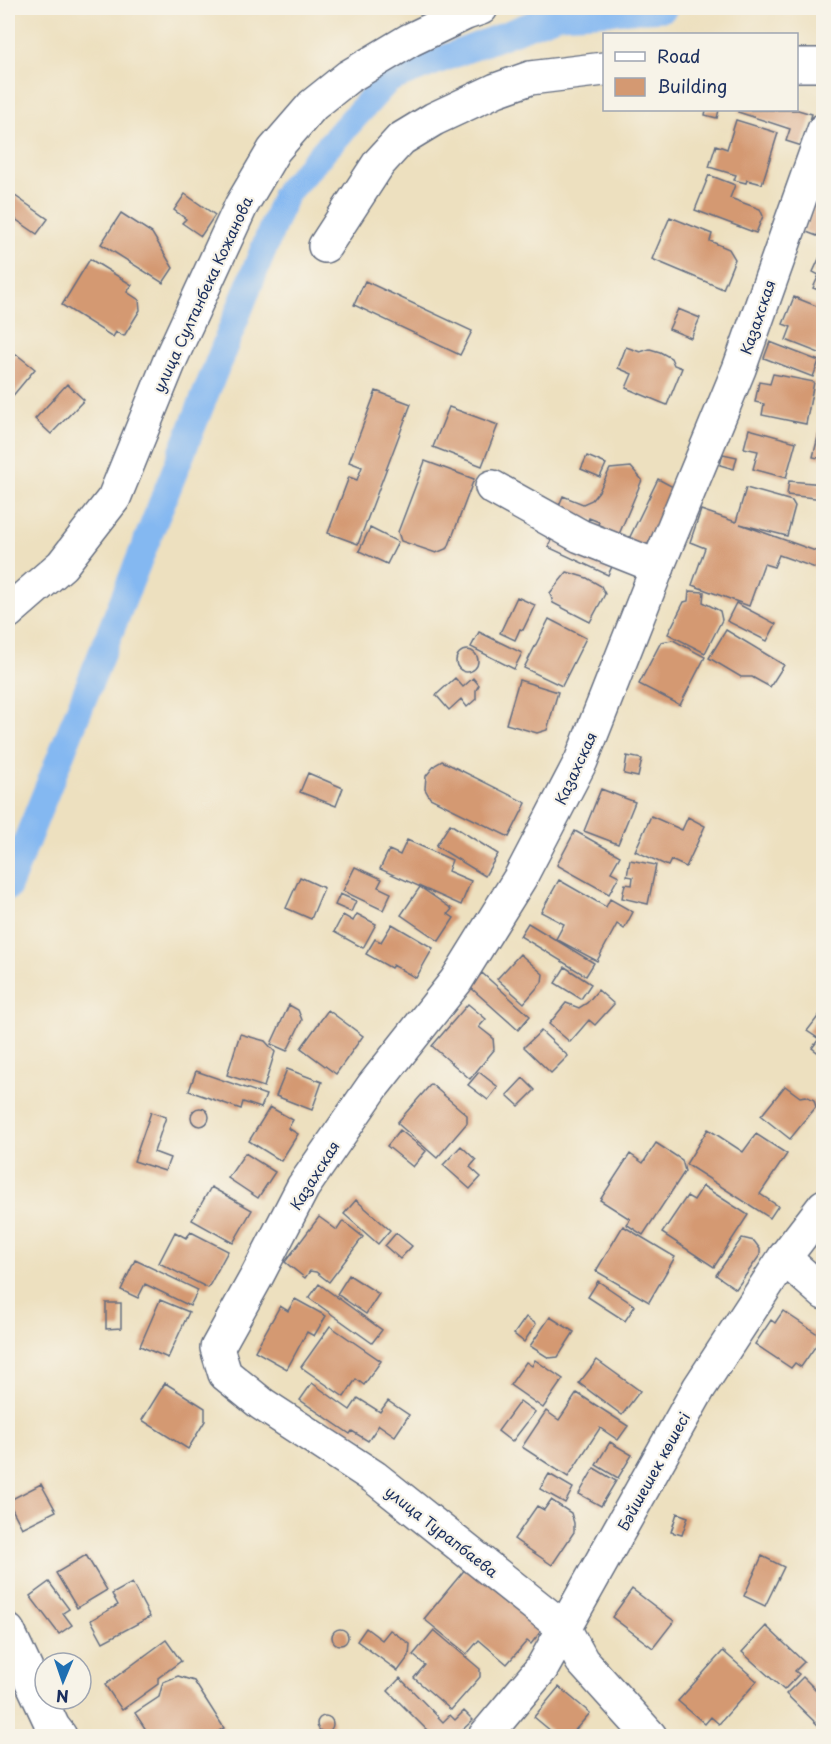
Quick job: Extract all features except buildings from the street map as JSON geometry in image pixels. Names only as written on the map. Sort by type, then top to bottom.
[{"type":"street","name":"улица Султанбека Кожанова","points":[[8,612],[62,565],[114,498],[171,358],[231,226],[274,150],[313,105],[348,77],[410,40],[481,8]]},
{"type":"street","points":[[798,65],[824,65]]},
{"type":"street","points":[[326,246],[379,163],[401,139],[434,119],[496,90],[530,78],[603,69]]},
{"type":"street","name":"Казахская","points":[[217,1348],[303,1187],[373,1086],[456,981],[520,878],[581,762],[739,369],[824,130]]},
{"type":"street","points":[[492,487],[580,536],[658,567]]},
{"type":"street","name":"Бәйшешек көшесі","points":[[485,1737],[542,1668],[699,1388],[784,1258],[824,1206]]},
{"type":"street","points":[[784,1258],[824,1293]]},
{"type":"street","name":"улица Турапбаева","points":[[217,1348],[225,1374],[262,1404],[374,1477],[564,1628],[582,1660],[650,1737]]},
{"type":"street","points":[[8,1630],[53,1727],[60,1737]]},
{"type":"waterway","points":[[8,887],[286,193],[388,80],[559,14],[664,8]]}]
